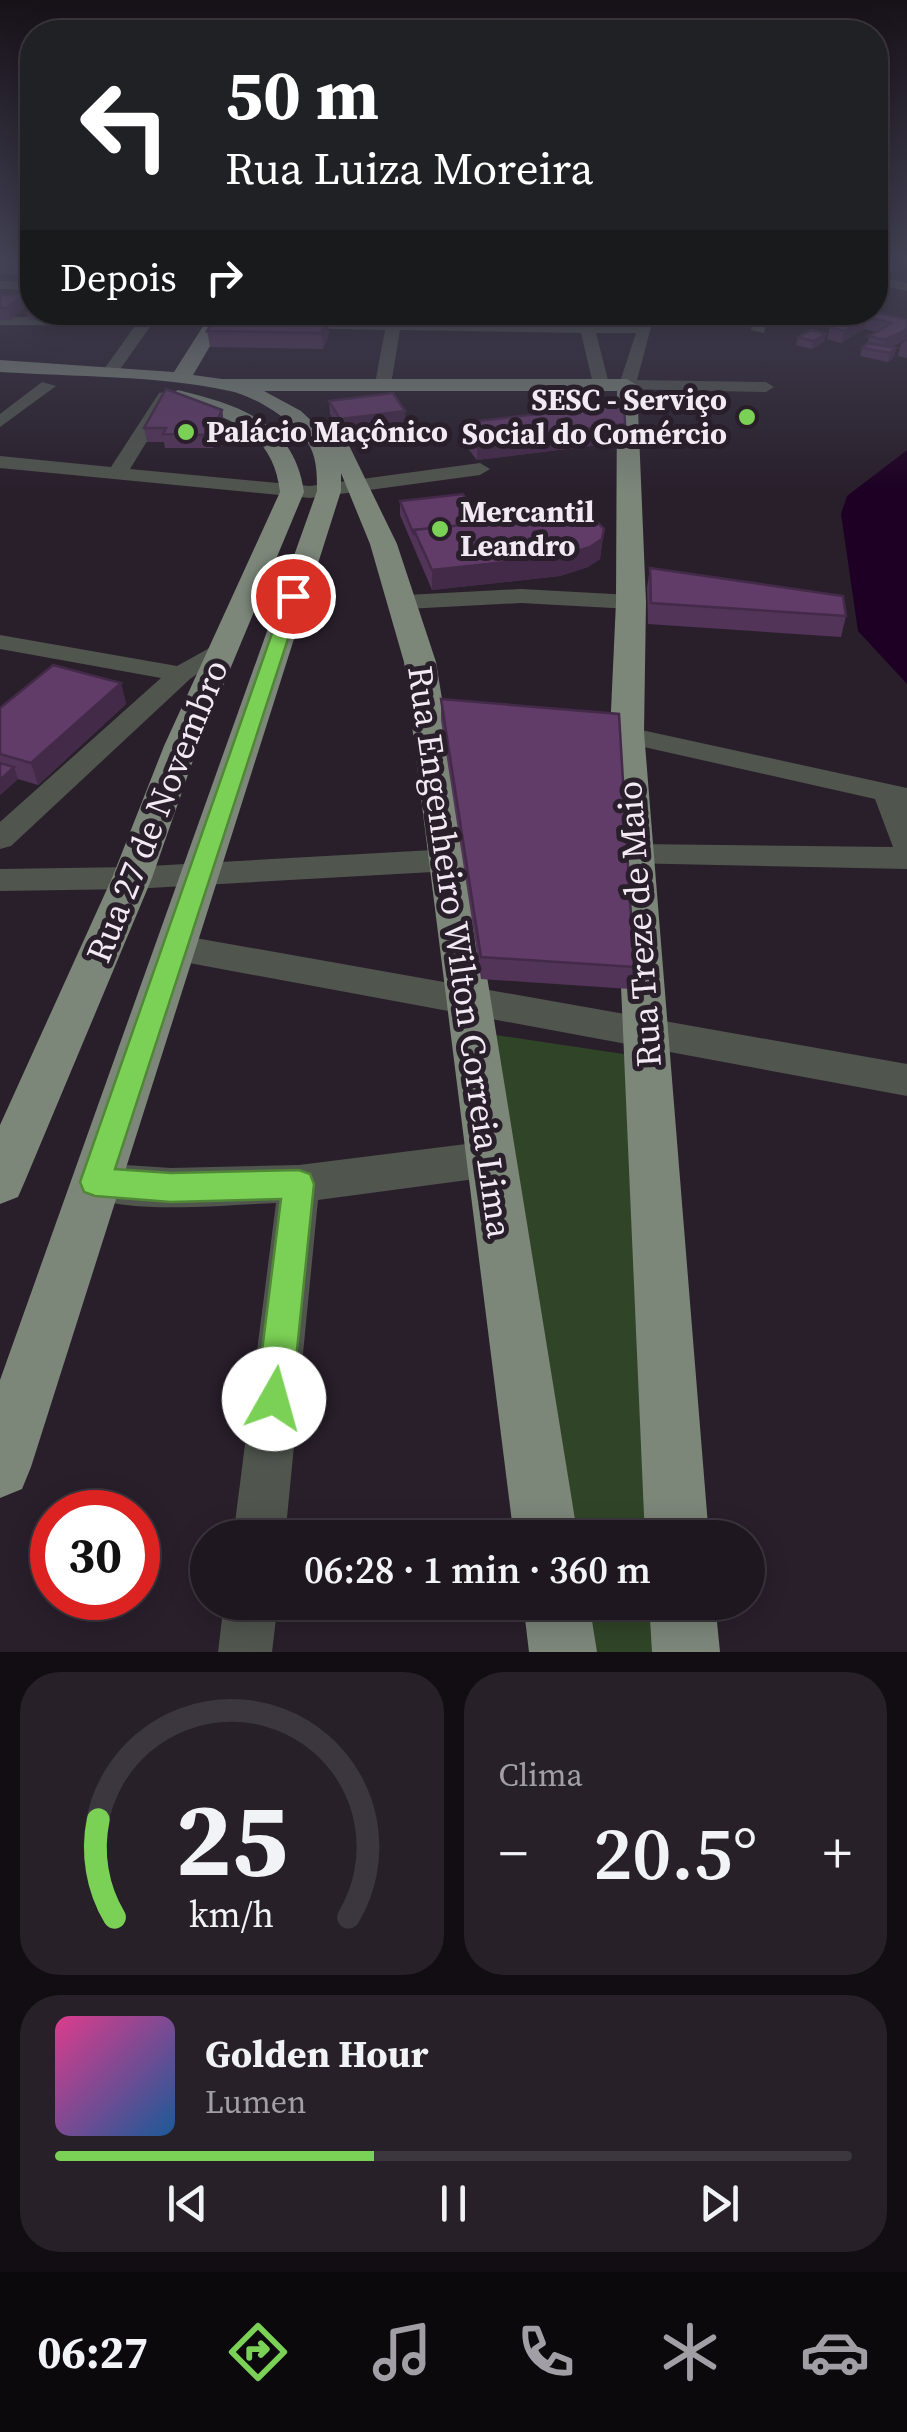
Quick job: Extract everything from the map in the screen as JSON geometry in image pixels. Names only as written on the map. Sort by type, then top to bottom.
[{"type":"main road","points":[[174,386],[209,338]]},
{"type":"main road","points":[[0,366],[110,372],[174,386],[262,430],[328,489]]},
{"type":"main road","points":[[0,386],[614,384]]},
{"type":"main road","name":"Rua Treze de Maio","points":[[614,384],[631,602],[627,732],[676,1520]]},
{"type":"main road","points":[[222,385],[268,400],[312,428],[328,456],[328,489]]},
{"type":"main road","name":"Rua Engenheiro Wilton Correia Lima","points":[[310,385],[328,489],[406,602],[446,715],[450,860],[543,1520]]},
{"type":"main road","name":"Rua 27 de Novembro","points":[[0,1180],[132,878],[181,746],[224,647],[328,489]]},
{"type":"main road","name":"Rua 27 de Novembro","points":[[0,1467],[328,489]]},
{"type":"main road","points":[[559,1620],[563,1652]]},
{"type":"main road","points":[[683,1620],[686,1652]]},
{"type":"street","points":[[110,372],[134,338]]},
{"type":"street","points":[[382,384],[390,338]]},
{"type":"street","points":[[593,338],[614,384],[766,387]]},
{"type":"street","name":"Rua Treze de Maio","points":[[614,384],[640,338]]},
{"type":"street","points":[[0,422],[48,386]]},
{"type":"street","points":[[116,474],[174,386]]},
{"type":"street","points":[[0,462],[328,489],[480,470]]},
{"type":"street","points":[[406,602],[520,596],[631,602]]},
{"type":"street","points":[[0,642],[181,674]]},
{"type":"street","points":[[0,838],[181,674],[224,647]]},
{"type":"street","points":[[572,727],[627,732],[897,795],[907,845]]},
{"type":"street","points":[[635,855],[907,858]]},
{"type":"street","points":[[0,880],[132,878],[450,860]]},
{"type":"street","points":[[173,947],[907,1080]]},
{"type":"street","points":[[95,1182],[171,1188],[299,1184],[490,1159]]},
{"type":"street","points":[[260,1520],[299,1184]]},
{"type":"street","points":[[245,1652],[249,1620]]},
{"type":"green space","points":[[489,1034],[630,1055],[651,1520],[566,1520]]},
{"type":"green space","points":[[582,1620],[656,1620],[657,1652],[587,1652]]},
{"type":"shaded area","points":[[907,450],[907,684],[858,631],[841,514],[847,496]]},
{"type":"building","points":[[868,343],[896,348],[890,353],[862,348]]},
{"type":"building","points":[[166,389],[222,410],[210,435],[163,434],[166,428],[144,428]]},
{"type":"building","points":[[393,393],[405,411],[340,419],[329,401]]},
{"type":"building","points":[[624,404],[625,424],[477,442],[461,423]]},
{"type":"building","points":[[463,494],[479,524],[414,530],[414,535],[400,501]]},
{"type":"building","points":[[588,512],[604,529],[602,539],[590,547],[561,556],[432,570],[414,530]]},
{"type":"building","points":[[650,568],[843,596],[846,616],[651,603]]},
{"type":"building","points":[[53,665],[121,683],[31,763],[0,754],[0,708]]},
{"type":"building","points":[[441,699],[619,714],[634,967],[481,957]]},
{"type":"building","points":[[0,763],[14,767],[0,780]]},
{"type":"place","name":"SESC - Serviço Social do Comércio","points":[[747,417]]},
{"type":"place","name":"Palácio Maçônico","points":[[186,432]]},
{"type":"place","name":"Mercantil Leandro","points":[[440,529]]},
{"type":"route","points":[[274,1399],[299,1184],[171,1188],[95,1182],[293,596]]}]
